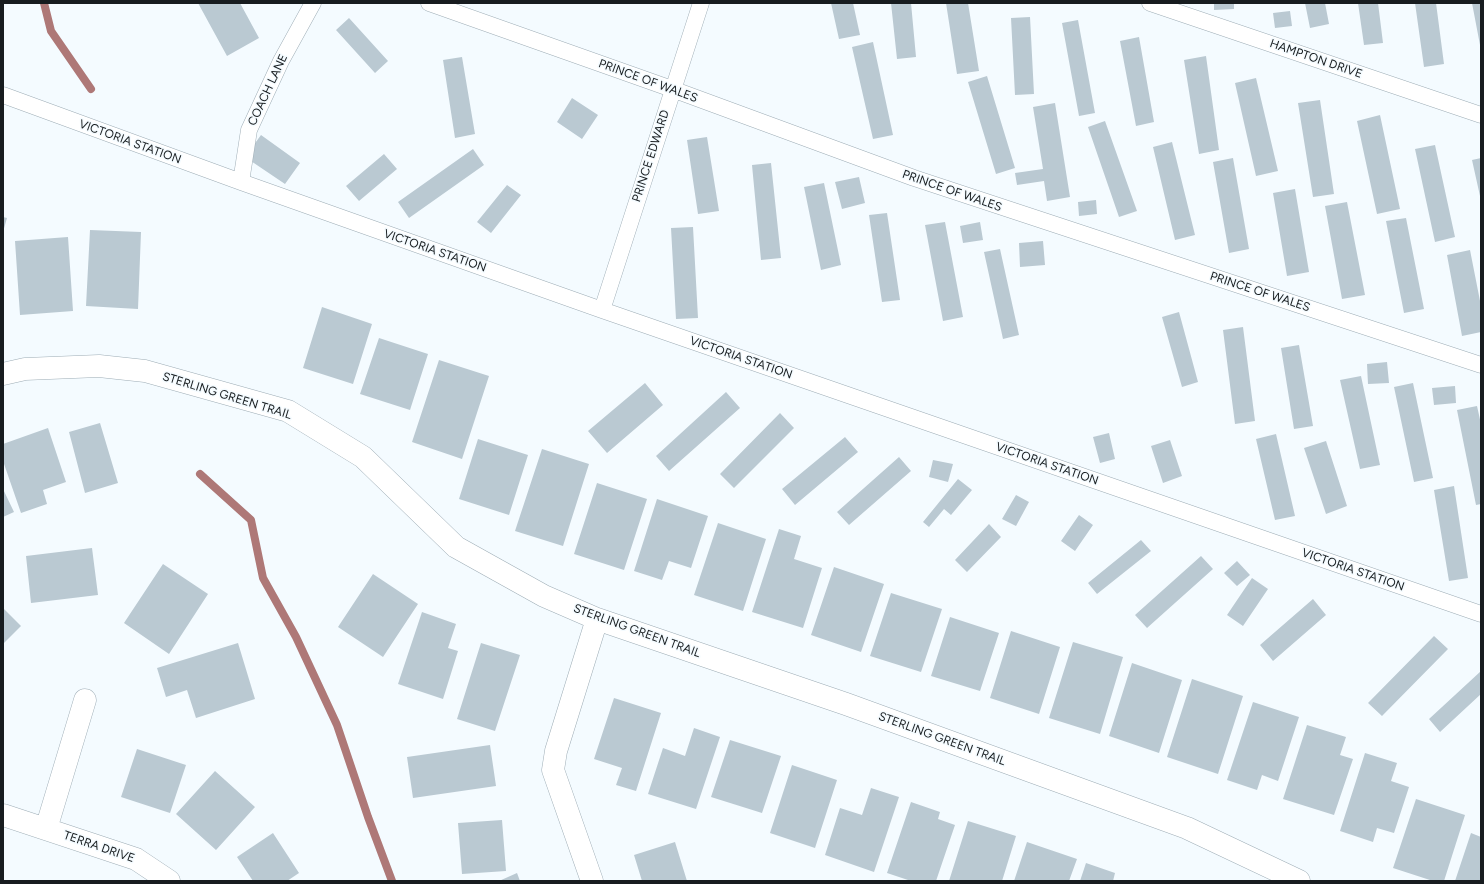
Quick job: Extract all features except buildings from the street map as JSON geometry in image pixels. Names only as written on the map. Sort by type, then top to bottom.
[{"type":"street","name":"STERLING GREEN TRAIL","points":[[3,374],[25,369],[99,366],[145,371],[288,411],[363,457],[456,547],[544,596],[597,619],[846,704],[1187,828],[1299,881]]},
{"type":"street","points":[[592,881],[553,770],[556,751],[597,619]]},
{"type":"street","points":[[46,829],[85,700]]},
{"type":"street","name":"TERRA DRIVE","points":[[3,815],[136,859],[169,881]]},
{"type":"lane","name":"COACH LANE","points":[[242,182],[249,130],[281,61],[313,3]]},
{"type":"lane","name":"PRINCE OF WALES","points":[[429,3],[672,89],[914,178],[1481,365]]},
{"type":"lane","name":"PRINCE EDWARD","points":[[602,310],[672,89],[701,3]]},
{"type":"lane","name":"HAMPTON DRIVE","points":[[1150,3],[1481,115]]},
{"type":"lane","name":"VICTORIA STATION","points":[[3,95],[602,310],[1481,614]]},
{"type":"waterway","points":[[44,3],[51,31],[91,89]]},
{"type":"waterway","points":[[200,474],[251,520],[263,578],[296,637],[337,725],[368,817],[392,881]]}]
